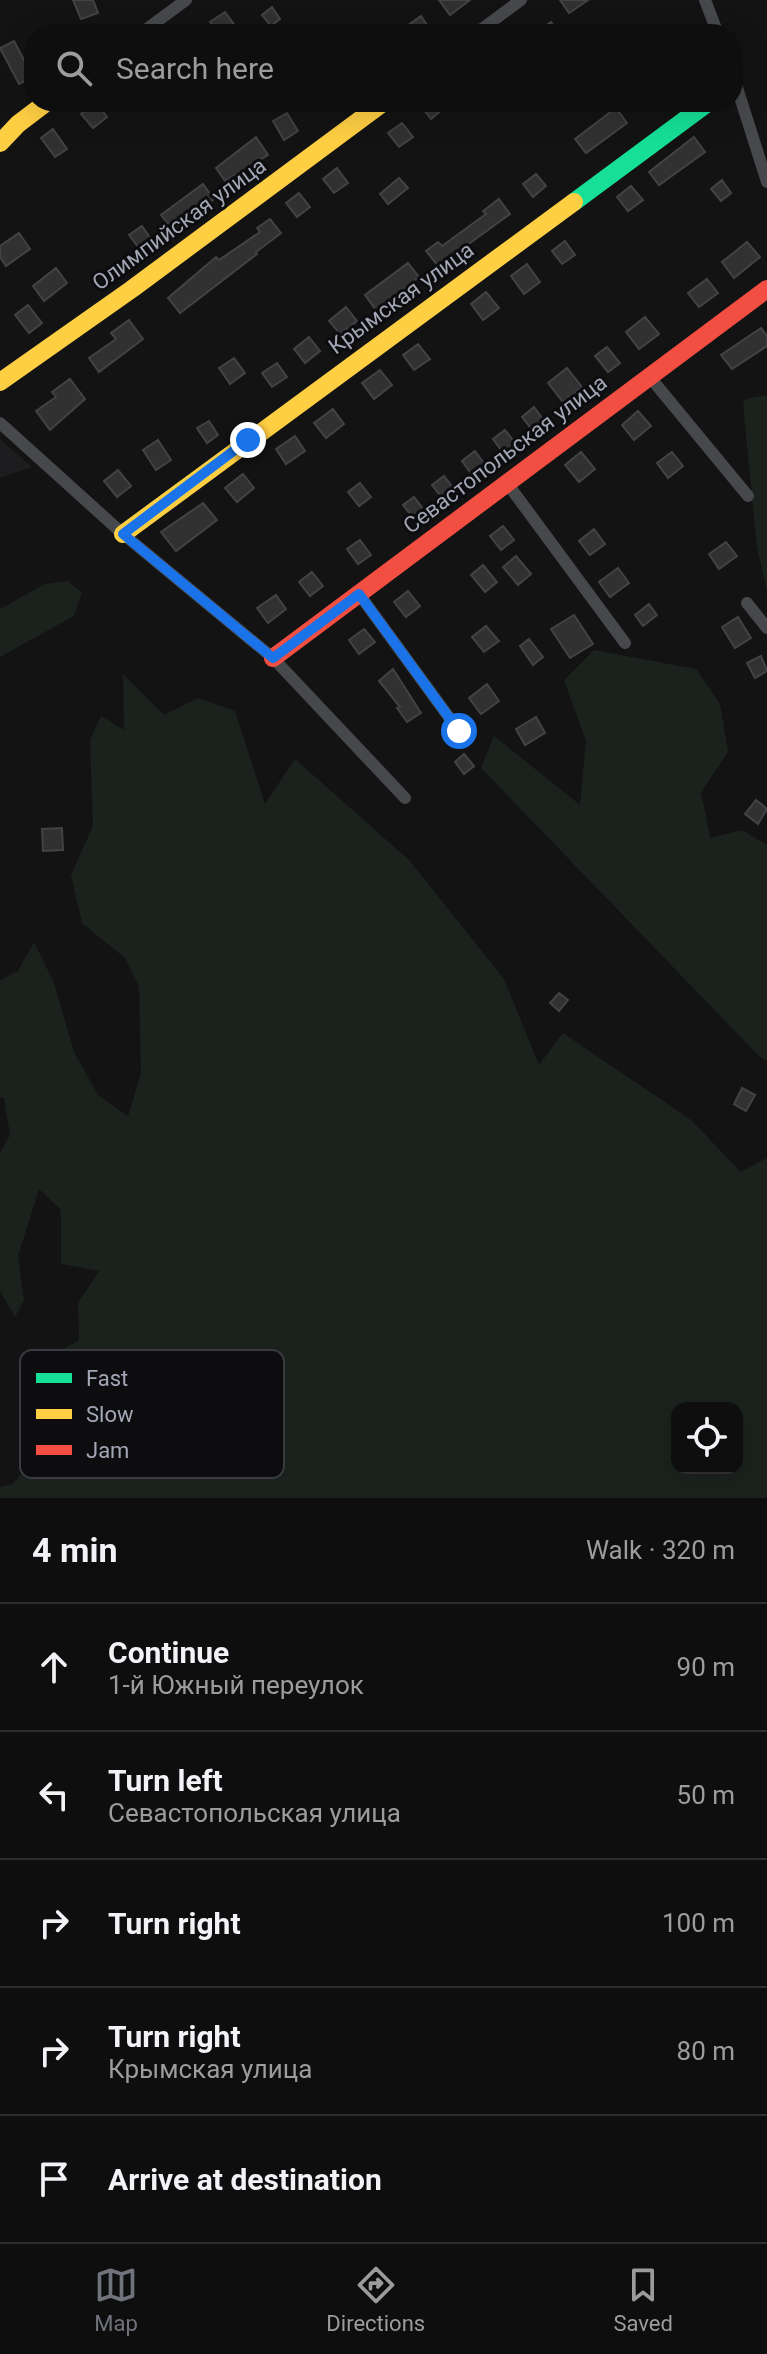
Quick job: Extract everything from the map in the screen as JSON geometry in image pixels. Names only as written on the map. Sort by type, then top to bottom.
[{"type":"street","points":[[154,24],[186,0]]},
{"type":"street","points":[[489,24],[521,0]]},
{"type":"street","points":[[708,1],[715,24]]},
{"type":"street","points":[[743,108],[767,182]]},
{"type":"street","points":[[0,143],[34,112]]},
{"type":"street","name":"Олимпийская улица","points":[[0,382],[132,289],[371,112]]},
{"type":"street","name":"Крымская улица","points":[[123,534],[695,112]]},
{"type":"street","name":"Севастопольская улица","points":[[273,658],[767,289]]},
{"type":"street","points":[[649,376],[748,496]]},
{"type":"street","points":[[0,423],[123,534],[273,658],[405,798]]},
{"type":"street","points":[[507,483],[625,643]]},
{"type":"street","points":[[359,594],[459,731]]},
{"type":"street","points":[[747,603],[767,628]]},
{"type":"shaded area","points":[[767,395],[767,591],[757,547],[743,404],[746,399]]},
{"type":"shaded area","points":[[0,439],[32,467],[0,478]]},
{"type":"shaded area","points":[[67,581],[82,592],[74,616],[0,657],[0,609],[45,584]]},
{"type":"shaded area","points":[[594,650],[696,669],[720,704],[728,752],[701,792],[710,838],[742,830],[767,845],[767,1061],[481,768],[494,736],[580,805],[586,741],[564,680]]},
{"type":"shaded area","points":[[123,674],[164,715],[198,698],[235,711],[265,804],[295,759],[409,860],[504,979],[539,1065],[563,1033],[691,1120],[741,1172],[767,1158],[767,1498],[0,1498],[0,1487],[13,1484],[20,1475],[20,1478],[284,1478],[284,1350],[62,1350],[79,1340],[78,1303],[99,1271],[61,1264],[61,1210],[39,1189],[18,1256],[24,1300],[15,1317],[0,1291],[0,1153],[10,1135],[4,1098],[0,1097],[0,980],[18,971],[34,942],[54,983],[74,1052],[98,1095],[128,1116],[141,1073],[139,987],[125,958],[82,923],[71,875],[93,826],[90,740],[101,716],[124,730]]},
{"type":"building","points":[[73,0],[93,0],[98,13],[81,19]]},
{"type":"building","points":[[439,0],[470,0],[450,15]]},
{"type":"building","points":[[560,0],[588,0],[569,13]]},
{"type":"building","points":[[272,7],[280,19],[269,24],[262,15]]},
{"type":"building","points":[[225,12],[234,24],[212,24],[210,22]]},
{"type":"building","points":[[421,16],[426,24],[410,24]]},
{"type":"building","points":[[14,41],[24,60],[24,82],[19,84],[0,48]]},
{"type":"building","points":[[103,112],[107,117],[93,128],[81,114]]},
{"type":"building","points":[[426,112],[439,112],[431,119]]},
{"type":"building","points":[[611,112],[619,112],[627,123],[586,153],[575,139]]},
{"type":"building","points":[[287,113],[298,131],[284,140],[273,121]]},
{"type":"building","points":[[402,123],[413,137],[399,147],[388,133]]},
{"type":"building","points":[[53,129],[67,149],[55,157],[41,138]]},
{"type":"building","points":[[256,137],[268,155],[225,181],[216,168]]},
{"type":"building","points":[[694,137],[705,152],[659,185],[649,172]]},
{"type":"building","points":[[337,168],[348,183],[334,193],[323,179]]},
{"type":"building","points":[[536,174],[546,186],[533,197],[523,184]]},
{"type":"building","points":[[399,178],[408,188],[388,204],[380,194]]},
{"type":"building","points":[[722,180],[731,193],[721,201],[711,189]]},
{"type":"building","points":[[203,184],[214,199],[173,230],[161,215]]},
{"type":"building","points":[[631,186],[643,200],[628,211],[617,197]]},
{"type":"building","points":[[299,193],[310,207],[297,217],[286,203]]},
{"type":"building","points":[[499,199],[510,214],[438,266],[426,251],[438,242],[442,246],[486,214],[483,211]]},
{"type":"building","points":[[270,219],[281,233],[180,313],[168,298],[216,257],[219,260],[260,232],[257,228]]},
{"type":"building","points":[[142,226],[154,243],[142,252],[129,235]]},
{"type":"building","points":[[19,233],[30,249],[6,266],[0,257],[0,246]]},
{"type":"building","points":[[565,241],[575,255],[562,264],[552,251]]},
{"type":"building","points":[[747,242],[760,257],[734,278],[722,262]]},
{"type":"building","points":[[408,263],[419,277],[376,310],[365,295]]},
{"type":"building","points":[[527,264],[540,282],[524,294],[511,276]]},
{"type":"building","points":[[56,268],[67,283],[44,301],[33,286]]},
{"type":"building","points":[[707,279],[718,293],[699,307],[688,293]]},
{"type":"building","points":[[486,292],[499,308],[483,320],[471,304]]},
{"type":"building","points":[[28,305],[42,323],[29,333],[15,315]]},
{"type":"building","points":[[346,307],[357,321],[340,334],[329,321]]},
{"type":"building","points":[[645,317],[659,334],[639,349],[626,332]]},
{"type":"building","points":[[129,320],[143,339],[99,372],[89,358],[116,339],[111,333]]},
{"type":"building","points":[[761,328],[767,336],[767,346],[732,369],[721,355]]},
{"type":"building","points":[[309,337],[320,351],[305,363],[294,349]]},
{"type":"building","points":[[418,344],[430,359],[414,370],[403,355]]},
{"type":"building","points":[[607,347],[620,363],[608,372],[595,356]]},
{"type":"building","points":[[234,358],[245,373],[230,384],[219,368]]},
{"type":"building","points":[[277,363],[287,377],[272,387],[262,373]]},
{"type":"building","points":[[567,368],[582,387],[563,402],[548,383]]},
{"type":"building","points":[[380,370],[392,385],[374,399],[362,383]]},
{"type":"building","points":[[70,379],[85,399],[50,430],[36,411],[56,397],[52,392]]},
{"type":"building","points":[[534,407],[545,422],[533,431],[522,417]]},
{"type":"building","points":[[333,409],[344,424],[326,438],[314,423]]},
{"type":"building","points":[[638,411],[651,426],[634,440],[622,425]]},
{"type":"building","points":[[209,421],[218,435],[207,443],[197,428]]},
{"type":"building","points":[[505,430],[516,444],[504,454],[493,439]]},
{"type":"building","points":[[295,436],[305,451],[286,464],[276,449]]},
{"type":"building","points":[[158,440],[171,460],[156,470],[143,450]]},
{"type":"building","points":[[475,451],[486,466],[473,476],[462,461]]},
{"type":"building","points":[[581,452],[595,469],[579,482],[565,465]]},
{"type":"building","points":[[672,452],[683,466],[668,478],[657,463]]},
{"type":"building","points":[[118,470],[131,486],[117,497],[104,481]]},
{"type":"building","points":[[243,474],[254,488],[237,502],[225,488]]},
{"type":"building","points":[[444,476],[455,490],[443,499],[432,485]]},
{"type":"building","points":[[360,483],[371,497],[359,506],[348,492]]},
{"type":"building","points":[[414,497],[425,511],[414,519],[403,505]]},
{"type":"building","points":[[203,503],[217,520],[176,551],[161,532]]},
{"type":"building","points":[[503,526],[514,540],[501,550],[490,536]]},
{"type":"building","points":[[594,529],[605,544],[590,555],[579,541]]},
{"type":"building","points":[[360,540],[371,555],[358,564],[347,549]]},
{"type":"building","points":[[726,542],[737,556],[719,569],[709,554]]},
{"type":"building","points":[[516,556],[531,574],[518,585],[503,567]]},
{"type":"building","points":[[483,565],[497,582],[485,592],[471,575]]},
{"type":"building","points":[[618,568],[629,583],[610,597],[599,582]]},
{"type":"building","points":[[312,572],[323,586],[310,596],[299,582]]},
{"type":"building","points":[[408,591],[420,606],[406,617],[394,602]]},
{"type":"building","points":[[276,595],[286,609],[268,623],[257,608]]},
{"type":"building","points":[[649,604],[657,615],[643,626],[635,615]]},
{"type":"building","points":[[574,615],[593,644],[570,658],[551,629]]},
{"type":"building","points":[[738,617],[751,638],[735,648],[722,627]]},
{"type":"building","points":[[486,626],[499,641],[484,652],[472,637]]},
{"type":"building","points":[[364,629],[375,642],[359,654],[349,640]]},
{"type":"building","points":[[529,639],[543,657],[533,665],[520,646]]},
{"type":"building","points":[[761,656],[767,671],[755,678],[747,663]]},
{"type":"building","points":[[393,669],[421,713],[407,722],[397,708],[400,707],[379,681]]},
{"type":"building","points":[[487,684],[499,701],[481,714],[469,698]]},
{"type":"building","points":[[536,717],[545,733],[525,745],[516,729]]},
{"type":"building","points":[[464,754],[474,766],[464,774],[455,762]]},
{"type":"building","points":[[756,800],[767,809],[758,824],[745,814]]},
{"type":"building","points":[[62,828],[63,850],[43,851],[42,829]]},
{"type":"building","points":[[559,993],[568,1000],[559,1011],[550,1003]]},
{"type":"building","points":[[742,1088],[755,1095],[746,1111],[734,1104]]},
{"type":"traffic: fast","points":[[574,202],[696,112]]},
{"type":"traffic: slow","points":[[0,143],[34,112]]},
{"type":"traffic: slow","points":[[0,382],[132,289],[371,112]]},
{"type":"traffic: slow","points":[[123,534],[574,202]]},
{"type":"traffic: jam","points":[[273,658],[767,289]]},
{"type":"route","points":[[248,440],[123,534],[273,658],[359,594],[459,731]]}]
